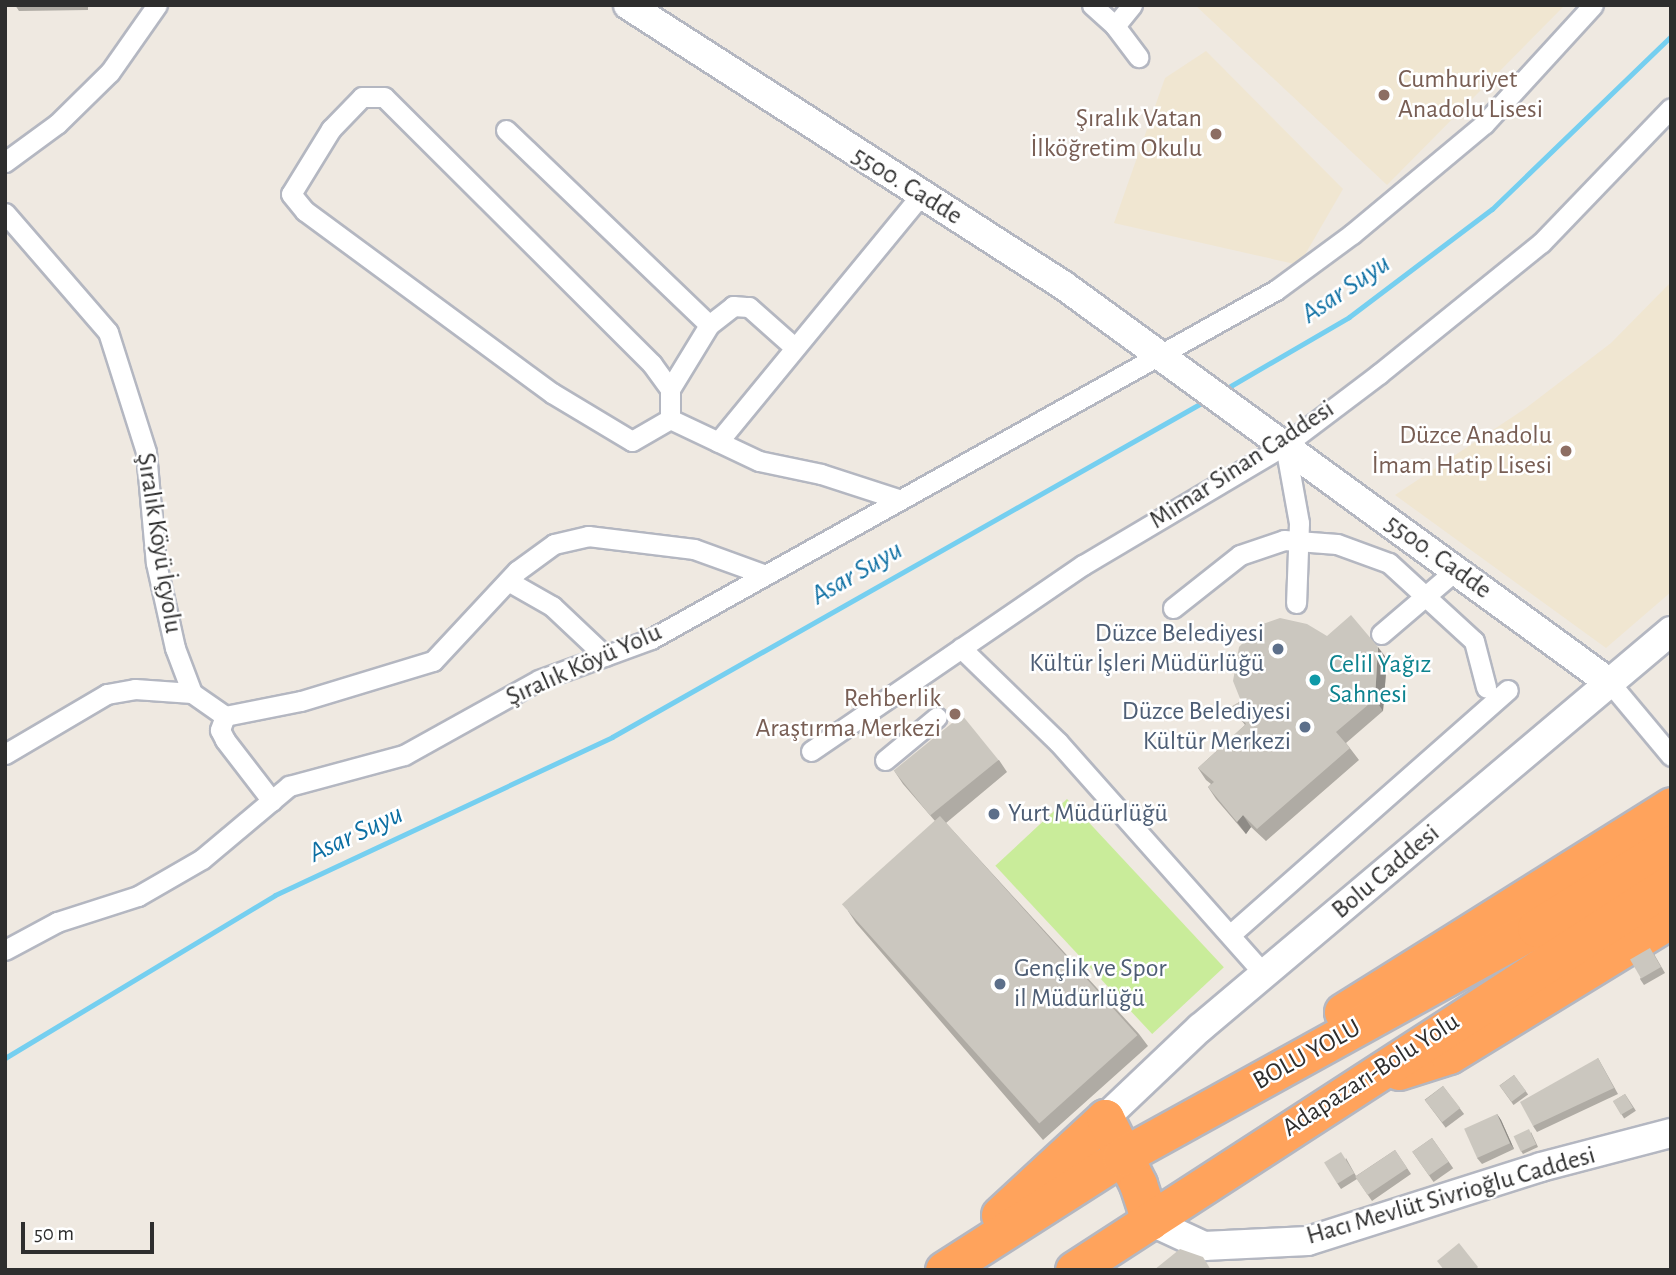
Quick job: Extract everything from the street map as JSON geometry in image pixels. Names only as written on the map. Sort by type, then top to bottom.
[{"type":"highway","points":[[1302,1058],[1341,1014],[1384,983],[1671,806]]},
{"type":"highway","name":"BOLU YOLU","points":[[942,1270],[1121,1157],[1536,928],[1671,844]]},
{"type":"highway","name":"Adapazarı-Bolu Yolu","points":[[1074,1270],[1158,1226],[1354,1085],[1671,883]]},
{"type":"highway","points":[[1354,1085],[1448,1055],[1671,919]]},
{"type":"highway","points":[[942,1270],[1105,1118],[1121,1157],[1138,1184],[1158,1226]]},
{"type":"street","points":[[5,162],[57,124],[110,72],[157,5]]},
{"type":"street","name":"5500. Cadde","points":[[628,5],[1063,285],[1610,683]]},
{"type":"street","points":[[1092,5],[1115,26],[1138,57]]},
{"type":"street","points":[[1115,26],[1132,5]]},
{"type":"street","name":"Şıralık Köyü Yolu","points":[[5,950],[57,922],[148,890],[202,859],[289,786],[404,755],[539,680],[651,639],[1276,290],[1352,234],[1484,124],[1593,5]]},
{"type":"street","points":[[670,389],[527,236],[384,97],[362,97],[302,169],[290,194],[305,211],[552,393],[632,441],[670,419]]},
{"type":"street","name":"Mimar Sinan Caddesi","points":[[811,751],[1083,565],[1275,439],[1541,243],[1671,108]]},
{"type":"street","points":[[506,130],[709,325]]},
{"type":"street","points":[[718,442],[793,346],[921,195]]},
{"type":"street","name":"Şıralık Köyü İçyolu","points":[[5,213],[108,332],[146,452],[156,564],[175,648],[192,693]]},
{"type":"street","points":[[670,419],[670,389],[709,325],[733,306],[749,307],[793,346]]},
{"type":"street","points":[[670,419],[759,461],[821,474],[898,499]]},
{"type":"street","points":[[1275,439],[1298,541],[1296,603]]},
{"type":"street","points":[[5,754],[107,694],[135,689],[192,693],[225,716],[300,701],[433,660],[508,581],[554,544],[588,536],[694,549],[763,575]]},
{"type":"street","points":[[1173,608],[1240,555],[1284,540],[1337,544],[1389,563],[1474,641],[1486,687]]},
{"type":"street","points":[[1381,634],[1456,570]]},
{"type":"street","points":[[508,581],[552,606],[605,656]]},
{"type":"street","name":"Bolu Caddesi","points":[[1105,1118],[1264,974],[1671,631]]},
{"type":"street","points":[[961,648],[1058,742],[1264,974]]},
{"type":"street","points":[[1610,683],[1671,755]]},
{"type":"street","points":[[1231,934],[1508,690]]},
{"type":"street","points":[[225,716],[220,730],[225,740],[272,800]]},
{"type":"street","points":[[885,760],[937,717]]},
{"type":"street","name":"Hacı Mevlüt Sivrioğlu Caddesi","points":[[1158,1226],[1204,1245],[1308,1241],[1541,1167],[1671,1133]]},
{"type":"street","points":[[1105,1270],[1158,1226]]},
{"type":"shaded area","name":"Cumhuriyet Anadolu Lisesi","points":[[1195,5],[1565,5],[1387,185]]},
{"type":"shaded area","name":"Şıralık Vatan İlköğretim Okulu","points":[[1206,51],[1343,189],[1299,265],[1114,223],[1165,78]]},
{"type":"shaded area","name":"Düzce Anadolu İmam Hatip Lisesi","points":[[1671,282],[1671,592],[1606,648],[1395,495],[1526,408],[1611,343]]},
{"type":"green space","points":[[1067,799],[1224,967],[1152,1034],[995,866]]},
{"type":"building","name":"Düzce Belediyesi Kültür Merkezi","points":[[1351,615],[1378,647],[1375,699],[1336,732],[1350,748],[1257,829],[1243,815],[1237,822],[1208,787],[1214,782],[1198,768],[1246,724],[1231,707],[1241,701],[1233,681],[1239,647],[1260,625],[1280,618],[1307,624],[1327,636]]},
{"type":"building","name":"Rehberlik Araştırma Merkezi","points":[[962,715],[999,760],[930,815],[894,770]]},
{"type":"building","name":"Gençlik ve Spor il Müdürlüğü","points":[[940,816],[1137,1035],[1039,1124],[842,904]]},
{"type":"building","points":[[1650,948],[1661,967],[1641,979],[1630,959]]},
{"type":"building","points":[[1598,1058],[1614,1088],[1533,1126],[1520,1102]]},
{"type":"building","points":[[1514,1075],[1526,1091],[1512,1102],[1500,1086]]},
{"type":"building","points":[[1443,1086],[1460,1108],[1442,1122],[1425,1100]]},
{"type":"building","points":[[1625,1094],[1633,1108],[1621,1115],[1613,1101]]},
{"type":"building","points":[[1497,1114],[1510,1143],[1477,1158],[1464,1129]]},
{"type":"building","points":[[1529,1129],[1536,1144],[1521,1152],[1514,1136]]},
{"type":"building","points":[[1432,1138],[1449,1162],[1429,1176],[1412,1152]]},
{"type":"building","points":[[1395,1150],[1407,1168],[1368,1195],[1355,1177]]},
{"type":"building","points":[[1341,1152],[1354,1173],[1337,1184],[1324,1163]]},
{"type":"building","points":[[1459,1243],[1478,1267],[1475,1270],[1444,1270],[1437,1261]]},
{"type":"building","points":[[1180,1249],[1203,1257],[1211,1270],[1154,1270]]},
{"type":"waterway","name":"Asar Suyu","points":[[1222,391],[1349,317],[1492,209],[1671,36]]},
{"type":"waterway","name":"Asar Suyu","points":[[5,1058],[275,895],[612,737],[1205,401]]},
{"type":"place","name":"Cumhuriyet Anadolu Lisesi","points":[[1384,95]]},
{"type":"place","name":"Şıralık Vatan İlköğretim Okulu","points":[[1216,134]]},
{"type":"place","name":"Düzce Anadolu İmam Hatip Lisesi","points":[[1566,451]]},
{"type":"place","name":"Düzce Belediyesi Kültür İşleri Müdürlüğü","points":[[1278,649]]},
{"type":"place","name":"Celil Yağız Sahnesi","points":[[1315,680]]},
{"type":"place","name":"Rehberlik Araştırma Merkezi","points":[[955,714]]},
{"type":"place","name":"Düzce Belediyesi Kültür Merkezi","points":[[1305,727]]},
{"type":"place","name":"Yurt Müdürlüğü","points":[[994,814]]},
{"type":"place","name":"Gençlik ve Spor il Müdürlüğü","points":[[1000,984]]}]
